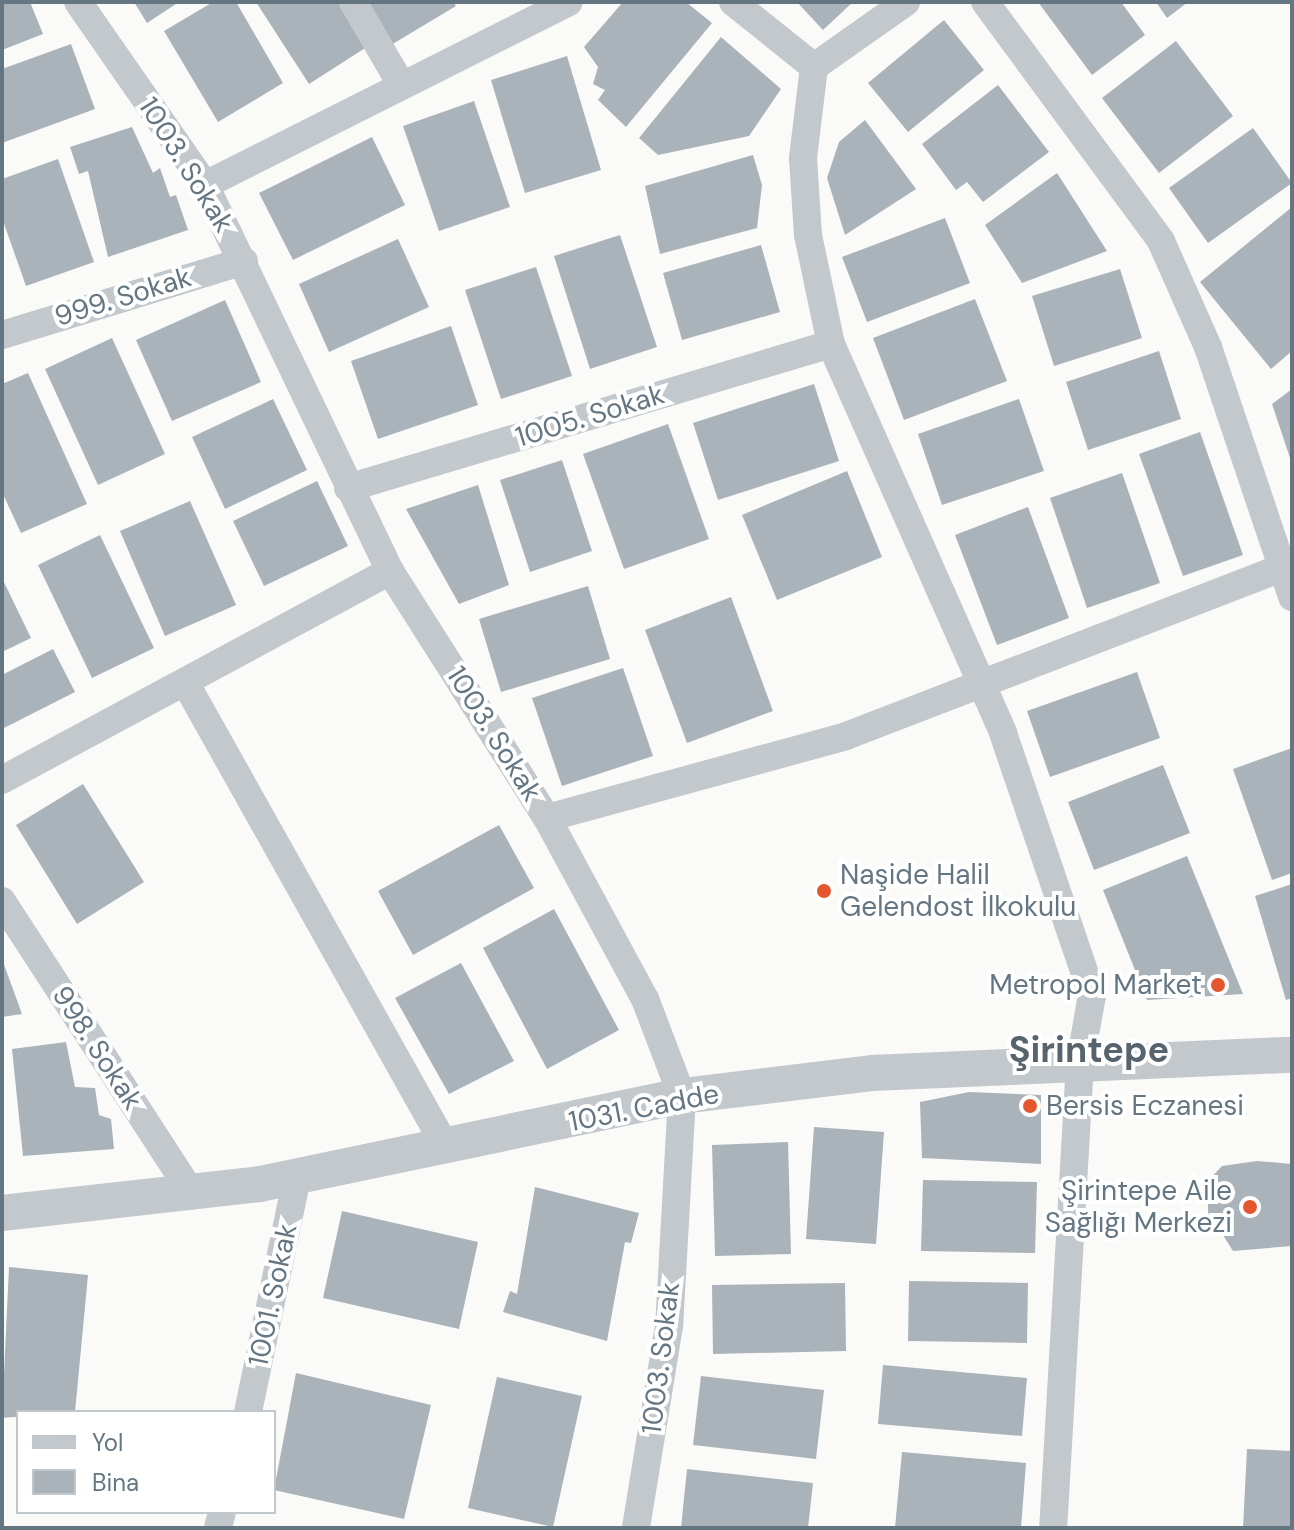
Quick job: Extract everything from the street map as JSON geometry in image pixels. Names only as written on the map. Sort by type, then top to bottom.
[{"type":"street","name":"1003. Sokak","points":[[78,2],[205,185],[390,571],[547,818],[645,999],[682,1096],[669,1326],[636,1528]]},
{"type":"street","points":[[353,2],[402,86]]},
{"type":"street","points":[[205,185],[569,2]]},
{"type":"street","points":[[733,2],[814,67]]},
{"type":"street","points":[[906,2],[814,67],[803,158],[808,235],[831,344],[982,683],[1092,995],[1080,1063],[1053,1528]]},
{"type":"street","points":[[985,2],[1161,241],[1208,347],[1285,568],[1292,597]]},
{"type":"street","name":"999. Sokak","points":[[2,335],[244,261]]},
{"type":"street","name":"1005. Sokak","points":[[348,488],[831,344]]},
{"type":"street","points":[[547,818],[846,736],[1285,568]]},
{"type":"street","points":[[2,780],[390,571]]},
{"type":"street","points":[[185,682],[447,1149]]},
{"type":"street","name":"998. Sokak","points":[[2,901],[193,1195]]},
{"type":"street","name":"1031. Cadde","points":[[2,1213],[193,1195],[447,1149],[682,1096],[872,1073],[1292,1055]]},
{"type":"street","name":"1001. Sokak","points":[[248,1410],[297,1177]]},
{"type":"building","points":[[2,2],[30,2],[43,34],[2,50]]},
{"type":"building","points":[[134,2],[179,2],[147,23]]},
{"type":"building","points":[[213,2],[236,2],[283,83],[218,122],[164,31]]},
{"type":"building","points":[[256,2],[346,2],[373,43],[309,84]]},
{"type":"building","points":[[365,2],[453,2],[456,6],[391,45]]},
{"type":"building","points":[[623,2],[686,2],[712,23],[626,127],[598,100],[605,90],[593,84],[598,67],[584,47]]},
{"type":"building","points":[[797,2],[853,2],[823,30]]},
{"type":"building","points":[[1038,2],[1121,2],[1145,35],[1092,75]]},
{"type":"building","points":[[1156,2],[1188,2],[1167,18]]},
{"type":"building","points":[[944,20],[984,70],[908,132],[868,83]]},
{"type":"building","points":[[721,37],[781,89],[749,136],[658,155],[639,138]]},
{"type":"building","points":[[1176,41],[1233,116],[1159,173],[1102,98]]},
{"type":"building","points":[[71,44],[95,109],[2,143],[2,69]]},
{"type":"building","points":[[567,56],[601,170],[525,193],[491,80]]},
{"type":"building","points":[[998,85],[1049,152],[983,202],[967,182],[956,190],[922,144]]},
{"type":"building","points":[[474,101],[510,207],[439,231],[403,126]]},
{"type":"building","points":[[865,120],[916,189],[845,235],[827,178],[839,142]]},
{"type":"building","points":[[132,127],[153,173],[160,168],[170,197],[176,195],[188,230],[108,257],[88,171],[79,174],[70,147]]},
{"type":"building","points":[[1253,128],[1292,183],[1208,243],[1169,188]]},
{"type":"building","points":[[372,137],[405,205],[293,260],[259,193]]},
{"type":"building","points":[[753,155],[762,185],[757,228],[660,254],[645,186]]},
{"type":"building","points":[[58,159],[94,262],[26,286],[2,218],[2,179]]},
{"type":"building","points":[[1057,173],[1107,251],[1022,283],[985,225]]},
{"type":"building","points":[[1292,207],[1292,351],[1271,369],[1200,282]]},
{"type":"building","points":[[945,218],[970,283],[867,322],[842,257]]},
{"type":"building","points":[[620,235],[657,347],[590,369],[554,256]]},
{"type":"building","points":[[398,239],[429,307],[329,352],[299,284]]},
{"type":"building","points":[[761,245],[780,312],[682,340],[663,273]]},
{"type":"building","points":[[536,267],[572,376],[501,399],[465,290]]},
{"type":"building","points":[[1120,269],[1142,338],[1054,366],[1032,296]]},
{"type":"building","points":[[975,299],[1007,381],[904,420],[873,338]]},
{"type":"building","points":[[225,300],[261,382],[172,421],[136,340]]},
{"type":"building","points":[[451,326],[478,405],[378,439],[351,361]]},
{"type":"building","points":[[112,338],[165,454],[98,485],[45,369]]},
{"type":"building","points":[[1159,351],[1181,419],[1088,450],[1066,382]]},
{"type":"building","points":[[28,373],[87,504],[21,533],[2,492],[2,384]]},
{"type":"building","points":[[814,384],[839,461],[718,500],[693,423]]},
{"type":"building","points":[[1292,389],[1292,464],[1272,404]]},
{"type":"building","points":[[273,399],[307,470],[225,509],[192,437]]},
{"type":"building","points":[[1019,399],[1044,471],[942,505],[918,434]]},
{"type":"building","points":[[668,424],[709,539],[624,569],[583,454]]},
{"type":"building","points":[[1200,432],[1243,555],[1183,576],[1139,454]]},
{"type":"building","points":[[562,460],[592,551],[530,572],[500,480]]},
{"type":"building","points":[[847,471],[882,557],[777,600],[742,515]]},
{"type":"building","points":[[1122,473],[1160,583],[1087,608],[1050,498]]},
{"type":"building","points":[[317,481],[348,546],[264,586],[233,521]]},
{"type":"building","points":[[478,485],[509,585],[459,604],[406,509]]},
{"type":"building","points":[[190,501],[236,605],[165,636],[120,531]]},
{"type":"building","points":[[1028,507],[1069,618],[997,645],[955,535]]},
{"type":"building","points":[[100,535],[154,648],[92,678],[38,565]]},
{"type":"building","points":[[2,578],[31,638],[2,652]]},
{"type":"building","points":[[588,586],[610,659],[501,692],[479,619]]},
{"type":"building","points":[[731,597],[773,711],[687,743],[645,630]]},
{"type":"building","points":[[53,649],[75,692],[2,729],[2,675]]},
{"type":"building","points":[[623,668],[653,756],[562,786],[532,698]]},
{"type":"building","points":[[1137,672],[1160,738],[1050,777],[1027,711]]},
{"type":"building","points":[[1292,748],[1292,873],[1272,880],[1233,769]]},
{"type":"building","points":[[1163,765],[1190,833],[1094,870],[1068,802]]},
{"type":"building","points":[[83,784],[144,882],[77,924],[16,825]]},
{"type":"building","points":[[499,825],[534,888],[413,955],[378,891]]},
{"type":"building","points":[[1187,856],[1243,994],[1147,1000],[1103,890]]},
{"type":"building","points":[[1292,884],[1292,998],[1286,1000],[1255,896]]},
{"type":"building","points":[[554,909],[619,1030],[547,1069],[483,948]]},
{"type":"building","points":[[2,959],[22,1014],[2,1017]]},
{"type":"building","points":[[461,963],[514,1061],[449,1094],[395,998]]},
{"type":"building","points":[[66,1042],[75,1087],[95,1088],[99,1115],[111,1119],[114,1149],[23,1156],[12,1049]]},
{"type":"building","points":[[969,1092],[1041,1095],[1041,1164],[922,1158],[920,1102]]},
{"type":"building","points":[[814,1127],[884,1132],[876,1244],[806,1239]]},
{"type":"building","points":[[788,1142],[791,1254],[715,1256],[712,1145]]},
{"type":"building","name":"Şirintepe Aile Sağlığı Merkezi","points":[[1257,1161],[1292,1164],[1292,1246],[1233,1251],[1221,1232],[1209,1234],[1207,1182],[1222,1166]]},
{"type":"building","points":[[923,1180],[1037,1182],[1035,1253],[921,1251]]},
{"type":"building","points":[[535,1187],[639,1213],[631,1243],[625,1242],[607,1341],[503,1312],[510,1291],[517,1294]]},
{"type":"building","points":[[342,1211],[478,1242],[459,1329],[323,1298]]},
{"type":"building","points":[[9,1267],[88,1275],[75,1410],[16,1410],[16,1417],[2,1418]]},
{"type":"building","points":[[909,1281],[1028,1283],[1027,1343],[908,1341]]},
{"type":"building","points":[[845,1283],[846,1351],[713,1354],[712,1285]]},
{"type":"building","points":[[883,1365],[1027,1378],[1022,1436],[878,1424]]},
{"type":"building","points":[[296,1373],[431,1405],[404,1519],[276,1490]]},
{"type":"building","points":[[701,1376],[824,1390],[816,1459],[693,1445]]},
{"type":"building","points":[[497,1377],[582,1396],[553,1527],[468,1508]]},
{"type":"building","points":[[1247,1449],[1292,1451],[1292,1528],[1243,1528]]},
{"type":"building","points":[[902,1452],[1026,1463],[1021,1528],[895,1528]]},
{"type":"building","points":[[687,1469],[813,1483],[808,1528],[681,1528]]},
{"type":"place","name":"Naşide Halil Gelendost İlkokulu","points":[[824,891]]},
{"type":"place","name":"Metropol Market","points":[[1218,985]]},
{"type":"place","name":"Bersis Eczanesi","points":[[1030,1106]]},
{"type":"place","name":"Şirintepe Aile Sağlığı Merkezi","points":[[1250,1207]]},
{"type":"district","name":"Şirintepe","points":[[1089,1050]]}]
